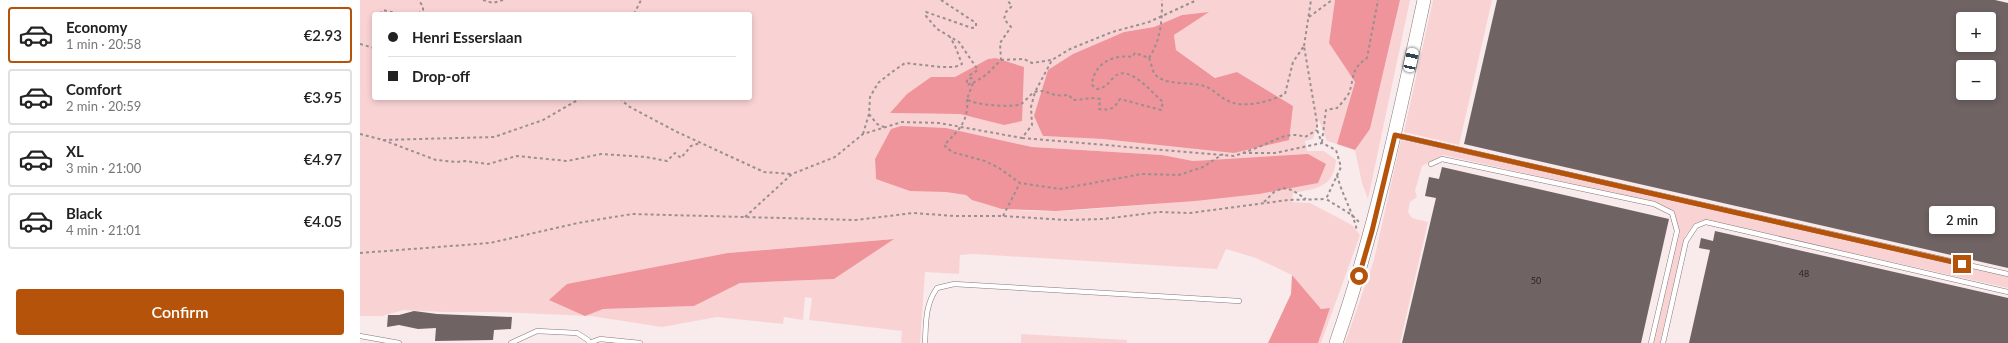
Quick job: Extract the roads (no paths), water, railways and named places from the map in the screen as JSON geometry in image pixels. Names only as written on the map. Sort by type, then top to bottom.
[{"type":"street","points":[[1336,343],[1372,231],[1395,135],[1424,0]]},
{"type":"lane","points":[[1395,135],[2008,274]]},
{"type":"lane","points":[[1431,164],[1442,159],[1654,204],[1672,214],[1677,231],[1651,343]]},
{"type":"lane","points":[[1663,343],[1686,241],[1696,226],[1706,222],[2008,292]]},
{"type":"lane","points":[[925,343],[927,311],[930,298],[937,288],[954,284],[1239,301]]},
{"type":"lane","points":[[511,343],[537,331],[577,333],[588,340],[589,343],[600,339],[640,343]]},
{"type":"lane","points":[[360,336],[398,343]]}]
